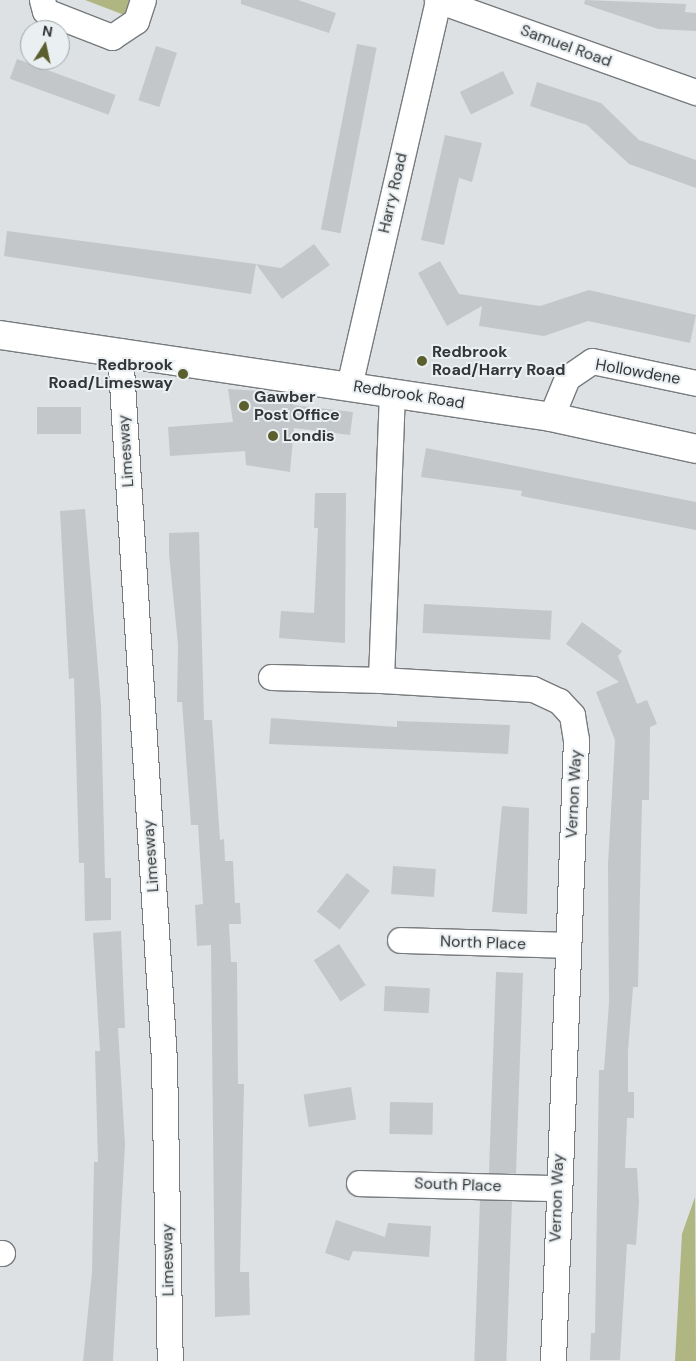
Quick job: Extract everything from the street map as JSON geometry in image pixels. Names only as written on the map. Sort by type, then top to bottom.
[{"type":"street","points":[[42,0],[45,11],[112,37],[136,22],[143,0]]},
{"type":"street","name":"Samuel Road","points":[[437,0],[696,92]]},
{"type":"street","name":"Harry Road","points":[[348,386],[437,0]]},
{"type":"street","name":"Redbrook Road","points":[[0,335],[120,351],[551,417],[696,449]]},
{"type":"street","name":"Limesway","points":[[120,351],[164,1060],[170,1361]]},
{"type":"street","name":"Hollowdene","points":[[551,417],[567,378],[592,361],[696,383]]},
{"type":"street","points":[[381,680],[392,392]]},
{"type":"street","name":"Vernon Way","points":[[272,677],[381,680],[533,690],[559,700],[572,715],[576,739],[556,1188],[553,1361]]},
{"type":"street","name":"North Place","points":[[400,940],[567,945]]},
{"type":"street","name":"South Place","points":[[359,1183],[556,1188]]},
{"type":"green space","points":[[85,0],[133,0],[127,16]]},
{"type":"green space","points":[[695,1197],[696,1361],[675,1361],[682,1234]]},
{"type":"building","points":[[241,0],[298,0],[336,13],[329,33],[241,4]]},
{"type":"building","points":[[585,0],[686,4],[685,12],[696,13],[696,31],[658,29],[584,4]]},
{"type":"building","points":[[357,44],[377,48],[341,233],[321,230]]},
{"type":"building","points":[[156,46],[177,53],[159,107],[138,100]]},
{"type":"building","points":[[17,59],[20,60],[20,70],[47,70],[116,95],[108,115],[10,79]]},
{"type":"building","points":[[503,71],[514,93],[471,115],[460,92]]},
{"type":"building","points":[[537,82],[601,103],[639,140],[696,160],[696,188],[629,164],[587,125],[530,106]]},
{"type":"building","points":[[445,135],[482,143],[472,182],[459,178],[444,245],[421,240]]},
{"type":"building","points":[[7,231],[256,264],[251,294],[4,256]]},
{"type":"building","points":[[314,244],[330,265],[282,299],[256,264],[281,268]]},
{"type":"building","points":[[440,261],[459,294],[540,306],[589,290],[696,315],[690,343],[588,321],[544,336],[479,326],[482,306],[447,326],[418,273]]},
{"type":"building","points":[[228,389],[262,391],[293,398],[293,405],[353,412],[350,435],[294,428],[290,472],[246,465],[245,451],[170,456],[168,427],[233,422]]},
{"type":"building","points":[[37,407],[81,407],[81,434],[37,434]]},
{"type":"building","points":[[426,448],[696,502],[696,530],[521,496],[522,491],[421,477]]},
{"type":"building","points":[[315,493],[346,493],[345,643],[279,638],[281,611],[314,613],[318,528],[314,528]]},
{"type":"building","points":[[85,509],[101,705],[105,878],[111,878],[111,920],[85,921],[84,863],[79,863],[74,678],[69,679],[60,511]]},
{"type":"building","points":[[199,532],[204,720],[212,720],[220,840],[224,839],[225,861],[233,861],[235,903],[240,903],[241,924],[229,924],[231,962],[237,962],[238,1084],[244,1084],[240,1272],[249,1272],[250,1315],[215,1317],[211,945],[197,946],[195,905],[203,904],[198,825],[191,825],[182,702],[177,702],[178,645],[169,554],[169,533]]},
{"type":"building","points":[[424,604],[552,611],[550,640],[422,633]]},
{"type":"building","points":[[582,622],[622,651],[618,656],[637,704],[647,700],[657,724],[650,727],[649,800],[642,800],[638,987],[633,987],[628,1051],[628,1092],[634,1092],[634,1118],[627,1118],[625,1168],[637,1168],[639,1202],[636,1245],[627,1244],[620,1360],[590,1360],[591,1333],[595,1333],[599,1070],[604,1070],[609,1003],[608,864],[615,740],[596,692],[619,682],[566,644]]},
{"type":"building","points":[[271,718],[397,727],[397,721],[510,725],[508,754],[269,744]]},
{"type":"building","points":[[502,806],[529,808],[527,914],[492,912]]},
{"type":"building","points":[[393,866],[436,869],[434,897],[391,894]]},
{"type":"building","points":[[347,873],[370,891],[340,929],[317,912]]},
{"type":"building","points":[[121,931],[125,1028],[118,1028],[125,1144],[113,1361],[83,1361],[92,1272],[94,1162],[98,1162],[95,1051],[100,1051],[93,933]]},
{"type":"building","points":[[339,944],[366,985],[341,1001],[314,960]]},
{"type":"building","points":[[496,972],[523,973],[516,1174],[489,1173]]},
{"type":"building","points":[[385,986],[430,988],[429,1013],[384,1011]]},
{"type":"building","points":[[351,1087],[356,1120],[309,1127],[304,1095]]},
{"type":"building","points":[[390,1102],[433,1103],[432,1135],[389,1134]]},
{"type":"building","points":[[480,1200],[512,1201],[506,1361],[474,1361]]},
{"type":"building","points":[[336,1220],[385,1237],[388,1223],[431,1226],[429,1257],[353,1251],[349,1261],[325,1253]]},
{"type":"place","name":"Redbrook Road/Harry Road","points":[[422,361]]},
{"type":"place","name":"Redbrook Road/Limesway","points":[[183,374]]},
{"type":"place","name":"Gawber Post Office","points":[[244,406]]},
{"type":"place","name":"Londis","points":[[273,436]]}]
